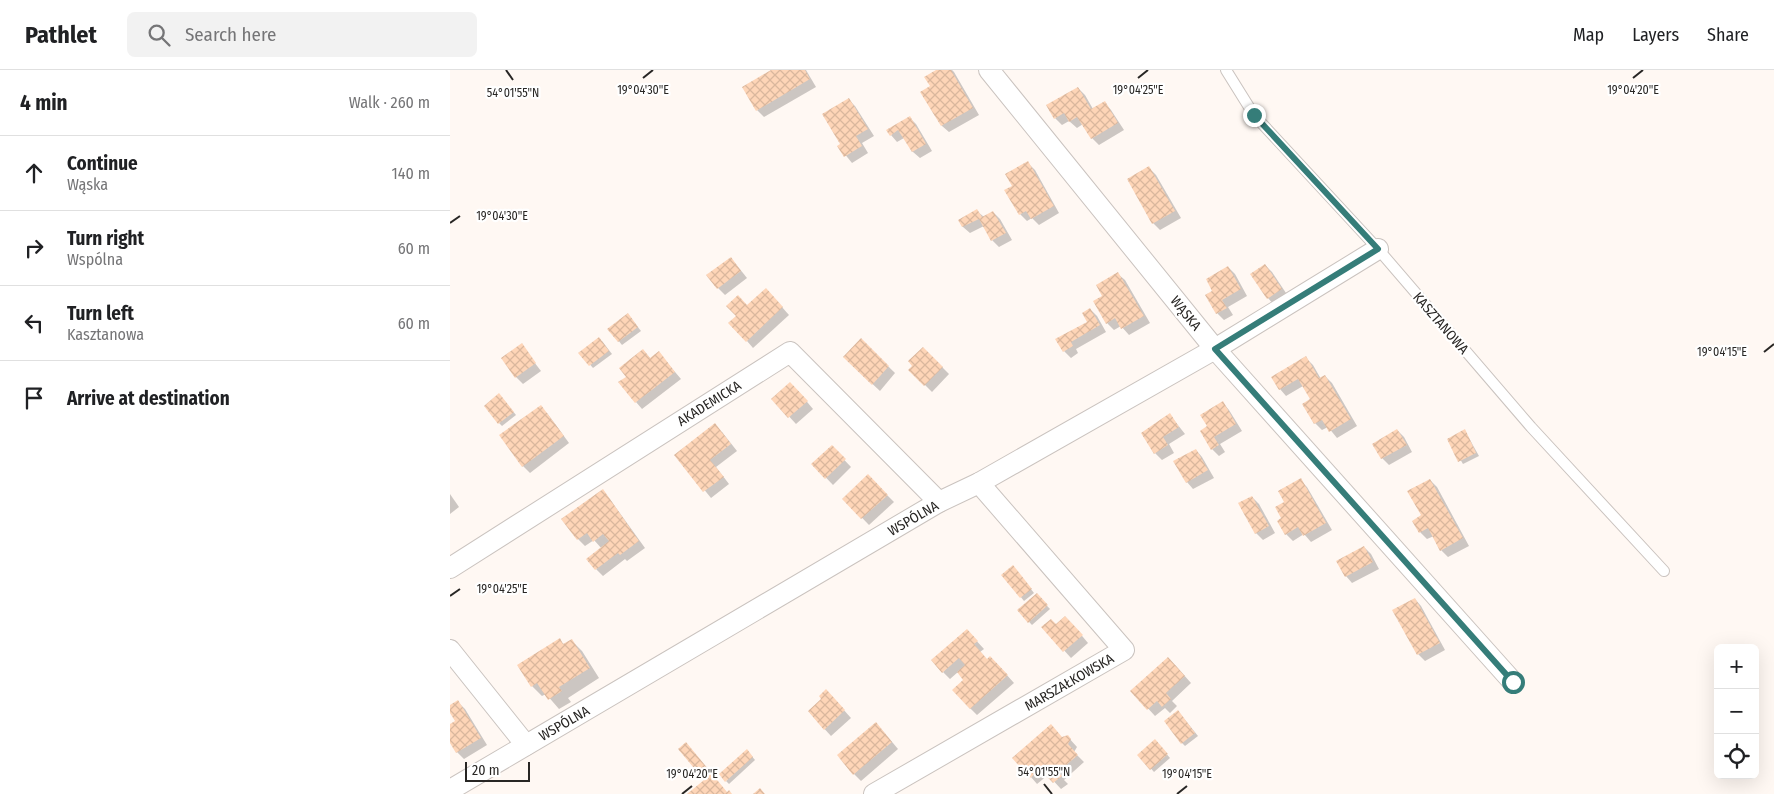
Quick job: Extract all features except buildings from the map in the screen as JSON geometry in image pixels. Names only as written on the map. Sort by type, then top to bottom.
[{"type":"street","name":"WĄSKA","points":[[989,70],[1215,349],[1513,682]]},
{"type":"street","name":"WSPÓLNA","points":[[450,790],[939,502],[979,483],[1215,349],[1378,249]]},
{"type":"street","name":"AKADEMICKA","points":[[450,568],[790,352],[939,502]]},
{"type":"street","name":"MARSZAŁKOWSKA","points":[[874,794],[1124,650],[979,483]]},
{"type":"street","points":[[450,650],[526,745]]},
{"type":"lane","name":"KASZTANOWA","points":[[1226,70],[1254,115],[1378,249],[1531,427],[1664,571]]},
{"type":"route","points":[[1254,115],[1378,249],[1215,349],[1513,682]]}]
